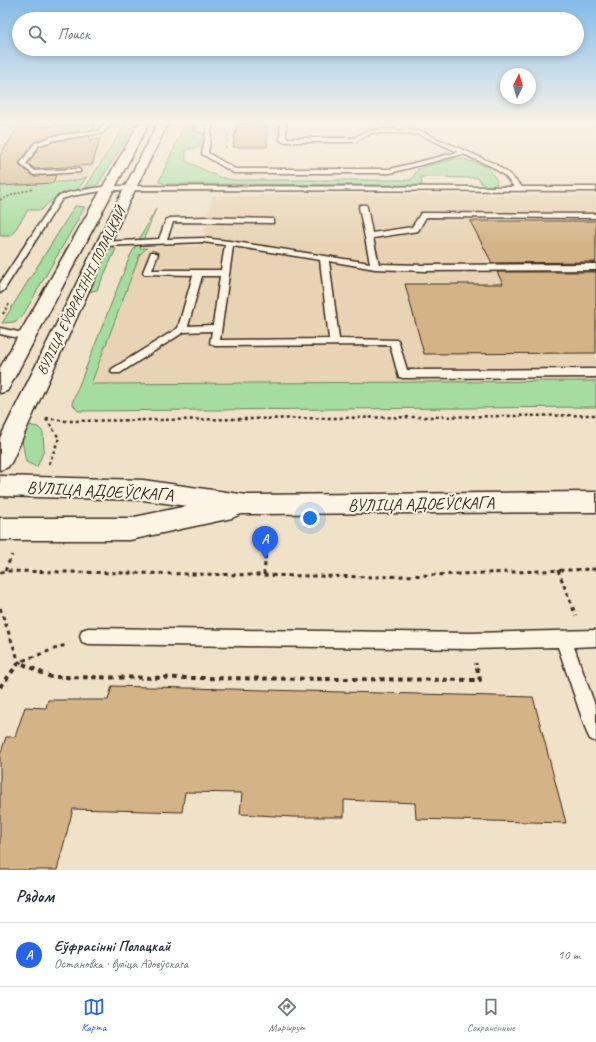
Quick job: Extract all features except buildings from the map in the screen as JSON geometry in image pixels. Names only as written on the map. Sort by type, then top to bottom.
[{"type":"main road","name":"ВУЛІЦА ЕЎФРАСІННІ ПОЛАЦКАЙ","points":[[0,386],[122,164]]},
{"type":"main road","name":"ВУЛІЦА ЕЎФРАСІННІ ПОЛАЦКАЙ","points":[[0,461],[143,164]]},
{"type":"main road","name":"ВУЛІЦА АДОЕЎСКАГА","points":[[0,486],[143,490],[258,505],[596,502]]},
{"type":"main road","name":"ВУЛІЦА АДОЕЎСКАГА","points":[[0,529],[130,529],[258,505]]},
{"type":"lane","points":[[23,164],[34,173],[78,171]]},
{"type":"lane","points":[[221,164],[234,171],[390,171],[418,164]]},
{"type":"lane","points":[[490,164],[507,175],[520,189]]},
{"type":"lane","points":[[0,290],[59,198],[70,194],[108,188],[596,189]]},
{"type":"lane","points":[[363,207],[375,266]]},
{"type":"lane","points":[[369,236],[414,229],[424,215],[596,216]]},
{"type":"lane","points":[[162,242],[170,220],[207,219],[270,221]]},
{"type":"lane","points":[[104,244],[203,240],[229,242],[375,266],[425,268],[596,268]]},
{"type":"lane","points":[[229,242],[215,343],[394,342],[403,374],[596,373]]},
{"type":"lane","points":[[154,254],[147,272],[225,273]]},
{"type":"lane","points":[[324,258],[334,342]]},
{"type":"lane","points":[[182,329],[198,273]]},
{"type":"lane","points":[[116,371],[182,329],[217,328]]},
{"type":"lane","points":[[0,331],[28,337]]},
{"type":"lane","points":[[88,636],[470,640],[590,638]]},
{"type":"lane","points":[[563,639],[596,733]]},
{"type":"path","points":[[49,466],[59,438],[46,418],[66,421],[596,415]]},
{"type":"path","points":[[258,505],[264,575]]},
{"type":"path","points":[[5,570],[14,550]]},
{"type":"path","points":[[0,573],[5,570],[376,577],[596,569]]},
{"type":"path","points":[[558,570],[590,638]]},
{"type":"path","points":[[0,608],[19,662],[52,677],[480,680],[470,640]]},
{"type":"path","points":[[0,687],[19,662],[88,636]]},
{"type":"shaded area","points":[[0,164],[95,164],[87,177],[73,181],[0,186]]},
{"type":"shaded area","points":[[366,194],[596,196],[596,381],[91,384],[140,254],[147,248],[166,246],[201,246],[212,196]]},
{"type":"green space","points":[[100,164],[111,164],[96,186],[85,188]]},
{"type":"green space","points":[[167,164],[191,164],[219,177],[233,180],[411,180],[418,169],[434,164],[478,164],[488,167],[497,181],[496,185],[487,186],[482,184],[478,178],[421,177],[422,185],[166,184],[159,182]]},
{"type":"green space","points":[[87,177],[77,190],[66,192],[57,196],[42,210],[28,210],[11,236],[0,236],[0,186],[73,181]]},
{"type":"green space","points":[[75,206],[85,207],[22,317],[14,322],[2,323]]},
{"type":"green space","points":[[156,209],[140,248],[147,248],[140,254],[91,384],[596,381],[596,407],[78,411],[72,403],[130,256]]},
{"type":"green space","points":[[109,248],[116,249],[97,290],[88,292]]},
{"type":"green space","points":[[28,425],[38,427],[43,432],[44,450],[37,467],[26,462],[22,441]]},
{"type":"place","name":"Еўфрасінні Полацкай","points":[[265,559]]}]
